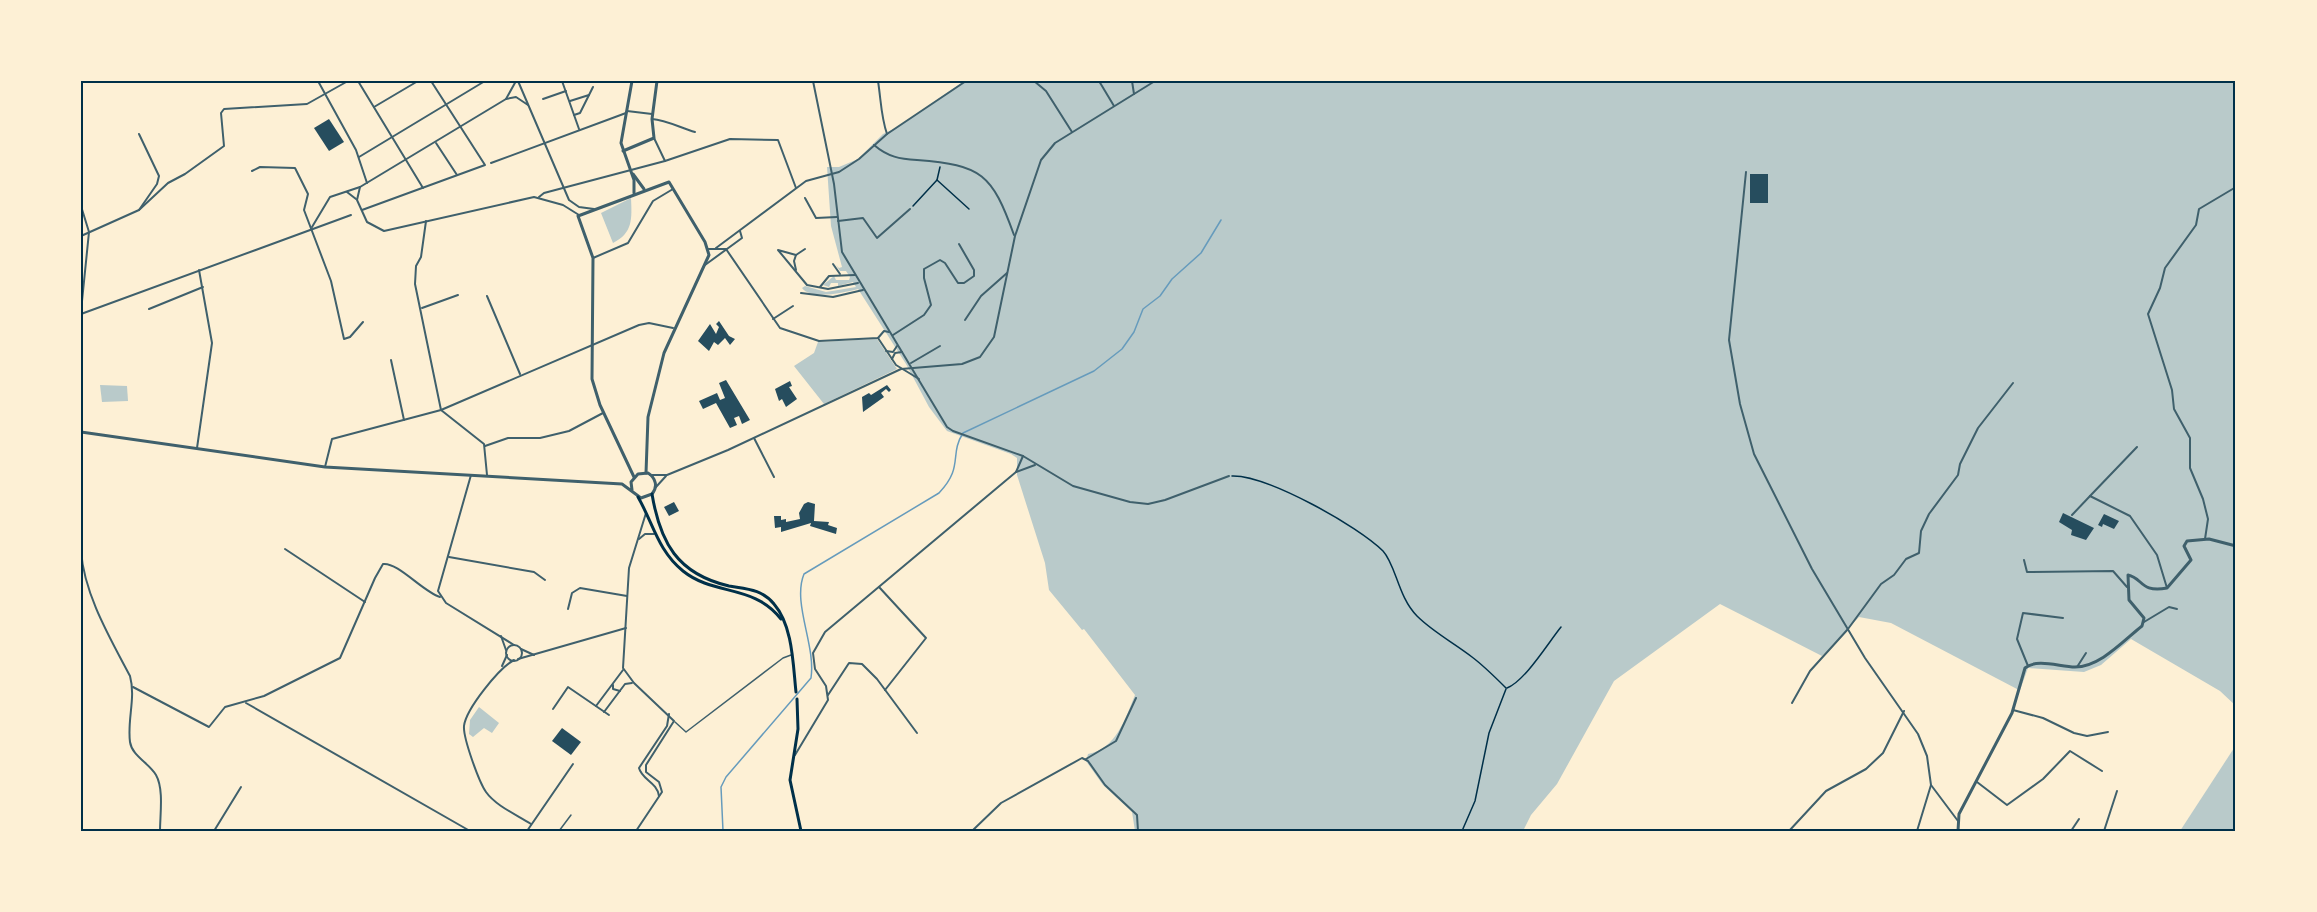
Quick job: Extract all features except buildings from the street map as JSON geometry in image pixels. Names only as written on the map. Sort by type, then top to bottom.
[{"type":"main road","points":[[652,494],[661,535],[679,559],[713,581],[750,589],[775,604],[785,625],[796,692]]},
{"type":"main road","points":[[638,497],[654,534],[667,555],[685,573],[708,585],[757,598],[773,610],[785,625]]},
{"type":"main road","points":[[797,699],[798,729],[789,780],[801,831]]},
{"type":"street","points":[[318,81],[359,157],[367,183]]},
{"type":"street","points":[[81,236],[139,210],[168,183],[185,174],[224,146],[221,113],[224,109],[307,104],[348,81]]},
{"type":"street","points":[[358,81],[423,188]]},
{"type":"street","points":[[374,107],[418,81]]},
{"type":"street","points":[[362,210],[485,165],[432,81]]},
{"type":"street","points":[[359,157],[485,81]]},
{"type":"street","points":[[562,81],[579,130]]},
{"type":"street","points":[[632,81],[621,143],[630,170],[634,194]]},
{"type":"street","points":[[657,81],[652,119],[654,138],[665,161]]},
{"type":"street","points":[[813,81],[832,174],[842,252],[947,427],[960,434],[1023,456],[1073,486],[1114,499],[1148,504],[1229,476]]},
{"type":"street","points":[[878,81],[882,96],[881,116],[886,135]]},
{"type":"street","points":[[716,248],[806,181],[832,174],[860,159],[886,135],[966,81]]},
{"type":"street","points":[[1034,81],[1046,92],[1072,132]]},
{"type":"street","points":[[1099,81],[1114,106]]},
{"type":"street","points":[[1132,81],[1134,94]]},
{"type":"street","points":[[901,369],[962,364],[985,352],[994,337],[1014,236],[1041,159],[1055,143],[1155,81]]},
{"type":"street","points":[[506,99],[516,82]]},
{"type":"street","points":[[516,82],[569,200],[579,207],[594,209]]},
{"type":"street","points":[[574,115],[580,113],[593,87]]},
{"type":"street","points":[[543,99],[566,91]]},
{"type":"street","points":[[570,102],[589,95]]},
{"type":"street","points":[[310,229],[327,200],[334,194],[360,187],[506,99],[520,98],[528,105]]},
{"type":"street","points":[[491,163],[627,112],[652,114]]},
{"type":"street","points":[[652,119],[664,120],[670,125],[695,132]]},
{"type":"street","points":[[139,134],[159,176],[157,184],[139,210]]},
{"type":"street","points":[[623,151],[654,138]]},
{"type":"street","points":[[344,192],[357,200],[371,226],[384,231],[538,197],[563,187],[665,161],[730,139],[778,140],[796,188]]},
{"type":"street","points":[[435,142],[457,176]]},
{"type":"street","points":[[874,145],[896,159],[940,162],[965,166],[978,172],[1001,199],[1014,236]]},
{"type":"street","points":[[252,171],[260,167],[295,168],[308,194],[304,210],[331,281],[344,339],[350,337],[363,322]]},
{"type":"street","points":[[630,170],[644,189]]},
{"type":"street","points":[[1746,172],[1729,340],[1740,404],[1762,471],[1812,569],[1865,658],[1904,711],[1925,749],[1931,785],[1917,831]]},
{"type":"street","points":[[579,215],[668,182],[674,188],[708,249],[705,265]]},
{"type":"street","points":[[357,200],[360,187]]},
{"type":"street","points":[[2205,539],[2208,519],[2203,499],[2190,468],[2190,438],[2174,409],[2172,390],[2148,314],[2165,268],[2196,225],[2199,209],[2236,187]]},
{"type":"street","points":[[593,258],[628,243],[653,201],[674,188]]},
{"type":"street","points":[[538,197],[563,205],[579,215],[593,258],[592,379],[603,413],[633,478],[632,490]]},
{"type":"street","points":[[805,198],[816,218],[863,218],[877,238],[910,208]]},
{"type":"street","points":[[563,205],[569,200]]},
{"type":"street","points":[[81,206],[89,232],[81,313],[351,214]]},
{"type":"street","points":[[426,221],[421,257],[416,266],[416,284],[441,410],[485,446],[487,476]]},
{"type":"street","points":[[646,473],[648,417],[664,353],[696,279],[705,265],[742,238],[740,230]]},
{"type":"street","points":[[892,335],[924,315],[931,304],[924,269],[932,262],[940,260],[945,263],[958,283],[963,283],[974,276],[974,270],[958,244]]},
{"type":"street","points":[[708,249],[726,249]]},
{"type":"street","points":[[726,249],[780,328],[819,341],[878,338],[884,331],[890,332]]},
{"type":"street","points":[[796,273],[794,261],[796,255],[805,249]]},
{"type":"street","points":[[796,255],[778,250],[807,285],[832,288],[859,283]]},
{"type":"street","points":[[833,264],[840,275]]},
{"type":"street","points":[[196,447],[212,343],[199,270]]},
{"type":"street","points":[[965,320],[981,296],[1007,273]]},
{"type":"street","points":[[820,287],[826,278],[855,275]]},
{"type":"street","points":[[149,309],[203,287]]},
{"type":"street","points":[[801,293],[833,297],[863,290]]},
{"type":"street","points":[[421,309],[458,295]]},
{"type":"street","points":[[487,296],[520,374]]},
{"type":"street","points":[[773,319],[792,306]]},
{"type":"street","points":[[325,467],[332,439],[441,410],[520,374],[645,323],[674,328]]},
{"type":"street","points":[[878,338],[901,369],[919,379]]},
{"type":"street","points":[[886,351],[893,352],[897,345]]},
{"type":"street","points":[[622,484],[646,473],[667,475],[754,438],[901,369],[909,362],[940,346]]},
{"type":"street","points":[[892,359],[895,353],[902,352]]},
{"type":"street","points":[[391,360],[404,420]]},
{"type":"street","points":[[1792,703],[1817,661],[1848,629],[1881,584],[1894,575],[1906,559],[1919,552],[1921,531],[1929,514],[1958,475],[1960,464],[1978,428],[2013,383]]},
{"type":"street","points":[[485,446],[508,438],[540,438],[569,431],[603,413]]},
{"type":"street","points":[[81,432],[325,467],[622,484],[638,497],[645,498],[652,494],[667,475]]},
{"type":"street","points":[[754,438],[774,477]]},
{"type":"street","points":[[2072,515],[2138,447]]},
{"type":"street","points":[[1016,472],[1023,456]]},
{"type":"street","points":[[828,695],[815,669],[813,653],[825,632],[1016,472],[1035,465]]},
{"type":"street","points":[[440,597],[438,586],[449,557],[471,475]]},
{"type":"street","points":[[650,475],[656,487]]},
{"type":"street","points":[[2090,496],[2130,516],[2157,555],[2167,588]]},
{"type":"street","points":[[596,706],[624,668],[629,568],[646,513]]},
{"type":"street","points":[[637,542],[645,534],[654,534]]},
{"type":"street","points":[[2167,588],[2191,560],[2184,546],[2187,541],[2205,539],[2236,546]]},
{"type":"street","points":[[285,549],[365,602]]},
{"type":"street","points":[[81,551],[85,575],[106,630],[133,687],[130,742],[135,753],[152,769],[159,780],[160,831]]},
{"type":"street","points":[[449,557],[534,572],[545,580]]},
{"type":"street","points":[[2024,560],[2027,572],[2113,571],[2127,587]]},
{"type":"street","points":[[133,687],[207,728],[223,708],[278,690],[337,661],[346,648],[380,568],[388,563],[424,590],[440,597],[514,645],[534,654]]},
{"type":"street","points":[[81,578],[85,575]]},
{"type":"street","points":[[2144,622],[2129,600],[2127,576],[2130,575],[2143,586],[2167,588]]},
{"type":"street","points":[[879,587],[926,638],[885,690]]},
{"type":"street","points":[[568,609],[572,593],[580,588],[627,596]]},
{"type":"street","points":[[2028,666],[2044,664],[2077,667],[2100,659],[2144,622],[2169,607],[2177,609]]},
{"type":"street","points":[[2028,666],[2017,639],[2023,613],[2063,618]]},
{"type":"street","points":[[500,669],[514,660],[626,628]]},
{"type":"street","points":[[501,636],[507,655],[514,660]]},
{"type":"street","points":[[506,651],[514,645]]},
{"type":"street","points":[[518,659],[521,649]]},
{"type":"street","points":[[2077,667],[2086,652]]},
{"type":"street","points":[[507,655],[467,718],[464,730],[486,792],[531,824]]},
{"type":"street","points":[[791,761],[849,663],[862,664],[917,733]]},
{"type":"street","points":[[1958,831],[1958,821],[2013,710],[2023,675],[2028,666]]},
{"type":"street","points":[[624,668],[634,683],[675,721],[646,765],[646,772],[661,785],[662,792],[636,831]]},
{"type":"street","points":[[604,712],[625,684],[634,683]]},
{"type":"street","points":[[614,684],[613,689],[620,691]]},
{"type":"street","points":[[553,709],[568,687],[609,715]]},
{"type":"street","points":[[796,692],[797,699]]},
{"type":"street","points":[[972,831],[1001,803],[1075,760],[1086,759],[1116,741],[1136,698]]},
{"type":"street","points":[[245,702],[470,831]]},
{"type":"street","points":[[2013,710],[2043,718],[2074,733],[2087,736],[2108,732]]},
{"type":"street","points":[[1789,831],[1826,791],[1866,769],[1882,753],[1904,711]]},
{"type":"street","points":[[659,796],[656,785],[641,773],[639,768],[668,726],[669,714]]},
{"type":"street","points":[[1977,782],[2007,805],[2043,779],[2070,751],[2102,771]]},
{"type":"street","points":[[1086,759],[1105,785],[1137,815],[1138,831]]},
{"type":"street","points":[[526,831],[573,764]]},
{"type":"street","points":[[1931,785],[1958,821]]},
{"type":"street","points":[[214,831],[241,787]]},
{"type":"street","points":[[2104,831],[2118,791]]},
{"type":"street","points":[[2071,831],[2079,819]]},
{"type":"lane","points":[[675,721],[686,732],[783,658],[791,655]]},
{"type":"lane","points":[[560,831],[571,815]]},
{"type":"path","points":[[910,208],[937,180],[940,162]]},
{"type":"path","points":[[937,180],[969,208]]},
{"type":"path","points":[[1229,476],[1241,476],[1278,489],[1328,513],[1370,541],[1385,553],[1399,588],[1418,616],[1471,656],[1506,688]]},
{"type":"path","points":[[1462,831],[1474,801],[1489,733],[1506,688],[1513,685],[1561,627]]},
{"type":"shaded area","points":[[964,81],[2236,81],[2236,706],[2220,691],[2131,639],[2101,665],[2084,672],[2028,668],[2019,693],[2017,689],[1891,623],[1859,617],[1822,656],[1720,604],[1614,681],[1557,784],[1531,815],[1523,831],[1135,831],[1132,812],[1103,785],[1086,761],[1088,754],[1098,751],[1113,739],[1135,695],[1084,629],[1082,630],[1049,590],[1045,563],[1017,475],[1017,458],[947,431],[929,407],[906,364],[858,289],[819,295],[806,292],[802,288],[805,286],[826,292],[856,287],[853,282],[838,286],[838,283],[831,283],[829,287],[823,285],[834,276],[836,280],[849,280],[850,277],[846,271],[840,271],[836,265],[839,268],[842,267],[831,226],[827,167],[839,167],[858,159],[883,134],[896,128]]},
{"type":"shaded area","points":[[631,198],[628,230],[613,243],[601,213]]},
{"type":"shaded area","points":[[877,339],[897,369],[824,404],[794,366],[814,353],[818,342]]},
{"type":"shaded area","points":[[100,385],[127,386],[128,401],[102,402]]},
{"type":"shaded area","points":[[479,707],[499,723],[492,733],[484,728],[473,737],[469,734],[470,720]]},
{"type":"shaded area","points":[[2236,745],[2236,831],[2180,831]]},
{"type":"waterway","points":[[723,831],[721,787],[726,777],[811,678],[812,665],[801,598],[804,574],[939,493],[951,476],[963,433],[1094,371],[1122,349],[1134,332],[1143,309],[1160,296],[1172,279],[1201,253],[1221,220]]}]
